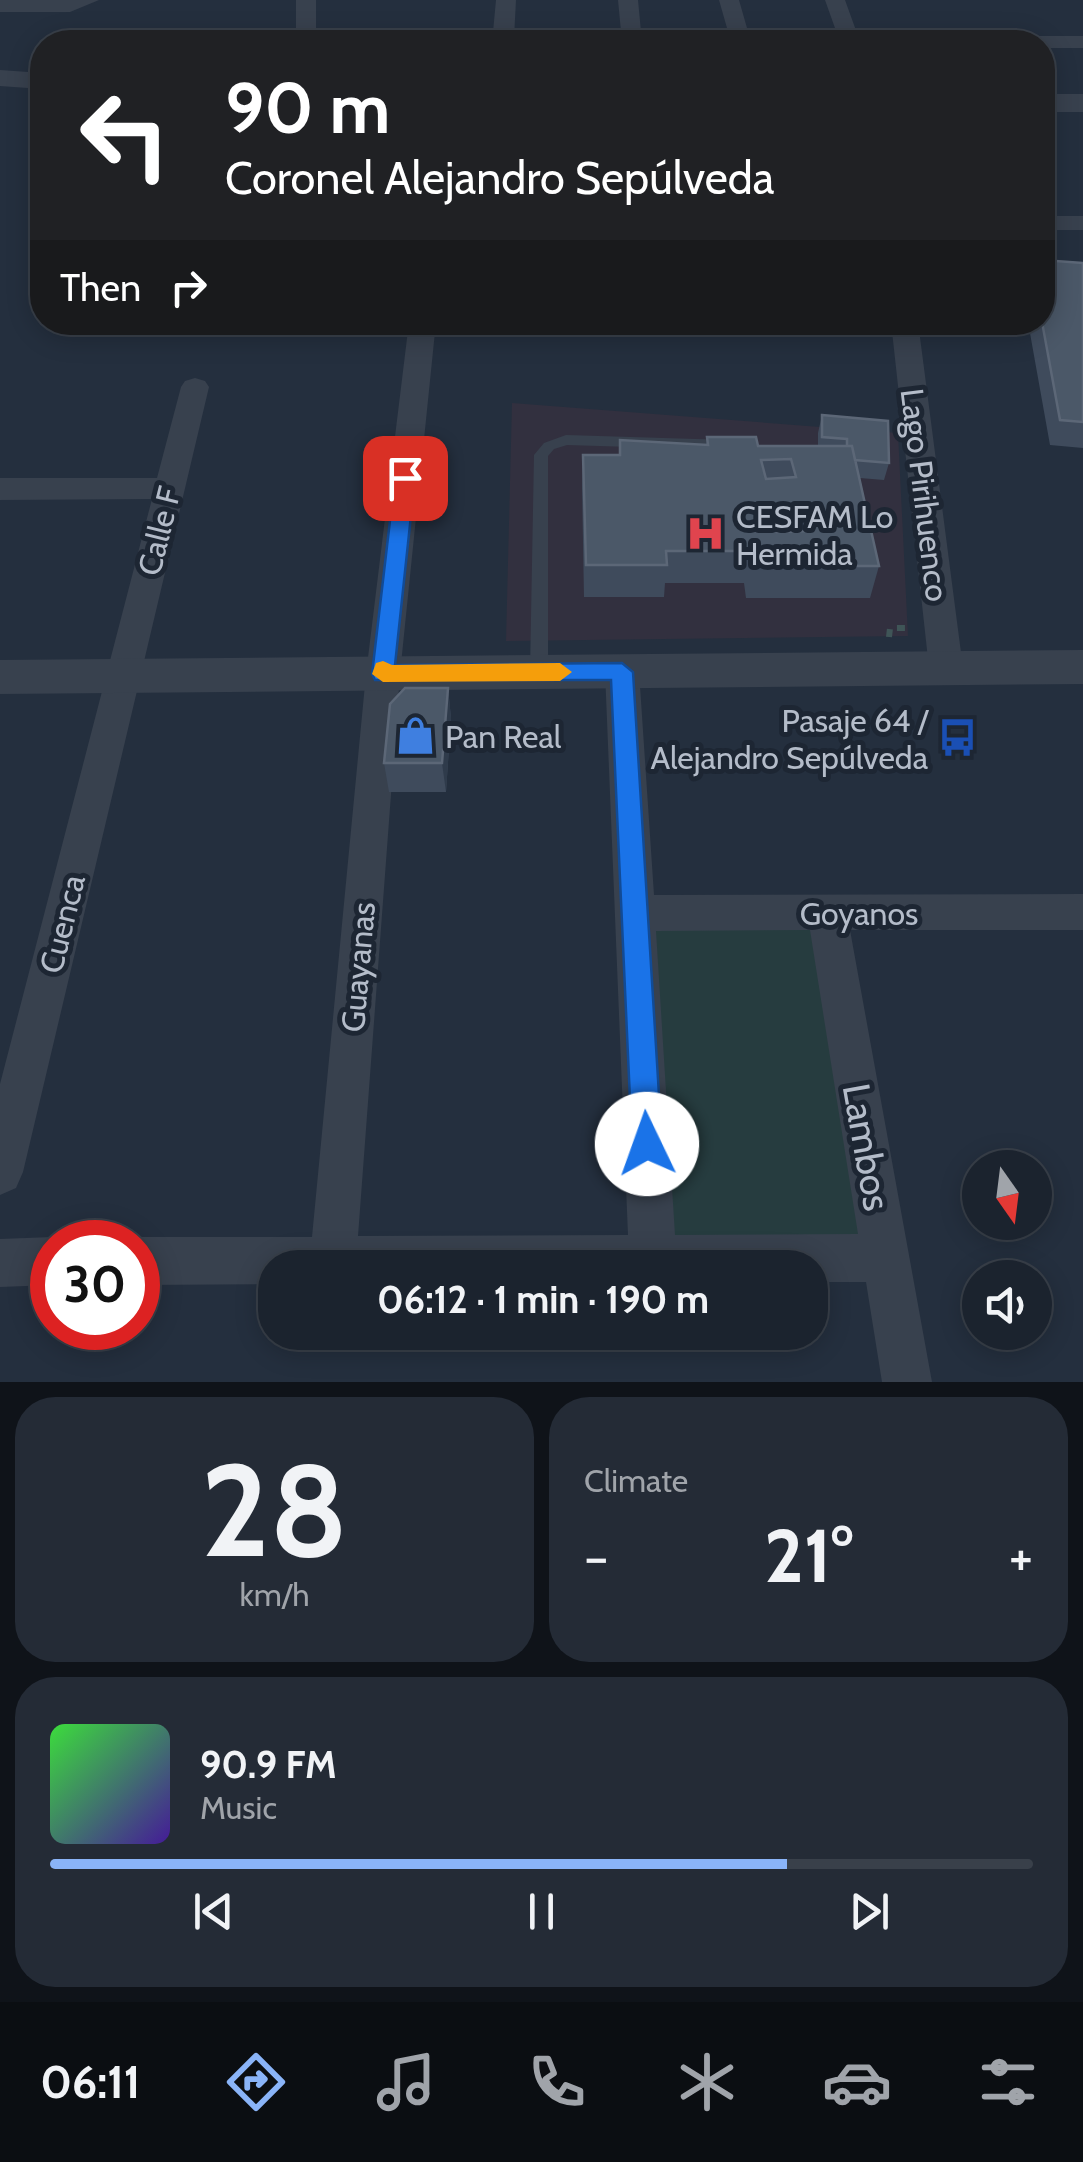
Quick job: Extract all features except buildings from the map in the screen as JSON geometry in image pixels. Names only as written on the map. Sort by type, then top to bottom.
[{"type":"street","points":[[0,6],[64,7],[89,0]]},
{"type":"street","points":[[306,0],[306,30]]},
{"type":"street","points":[[504,30],[506,0]]},
{"type":"street","points":[[628,0],[631,30]]},
{"type":"street","points":[[729,0],[738,30]]},
{"type":"street","points":[[835,0],[846,30]]},
{"type":"street","points":[[1055,42],[1083,42]]},
{"type":"street","points":[[0,78],[30,80]]},
{"type":"street","points":[[0,94],[30,96]]},
{"type":"street","points":[[1055,103],[1083,104]]},
{"type":"street","points":[[1055,120],[1083,120]]},
{"type":"street","points":[[1055,223],[1083,223]]},
{"type":"street","name":"Guayanas","points":[[334,1250],[383,674],[422,335]]},
{"type":"street","name":"Lago Pirihuenco","points":[[906,335],[946,668]]},
{"type":"street","name":"Calle F","points":[[123,676],[195,387]]},
{"type":"street","points":[[0,489],[170,488]]},
{"type":"street","points":[[0,677],[1083,667]]},
{"type":"street","points":[[622,672],[652,1250]]},
{"type":"street","name":"Cuenca","points":[[0,1172],[123,676]]},
{"type":"street","name":"Goyanos","points":[[636,913],[1083,912]]},
{"type":"street","name":"Lambos","points":[[828,913],[907,1382]]},
{"type":"street","points":[[828,1258],[886,1258]]},
{"type":"street","points":[[160,1261],[258,1260]]},
{"type":"street","points":[[0,1262],[30,1261]]},
{"type":"lane","points":[[539,672],[541,456],[550,446],[566,440],[754,446]]},
{"type":"shaded area","name":"CESFAM Lo Hermida","points":[[512,403],[898,433],[908,636],[506,641]]},
{"type":"green space","points":[[650,925],[820,928],[868,1242],[660,1247]]},
{"type":"slow traffic","points":[[383,669],[383,674],[560,672]]},
{"type":"place","name":"CESFAM Lo Hermida","points":[[706,534]]},
{"type":"place","name":"Pan Real","points":[[415,736]]},
{"type":"place","name":"Pasaje 64 / Alejandro Sepúlveda","points":[[958,738]]},
{"type":"route","points":[[405,478],[383,674],[622,672],[647,1144]]}]
